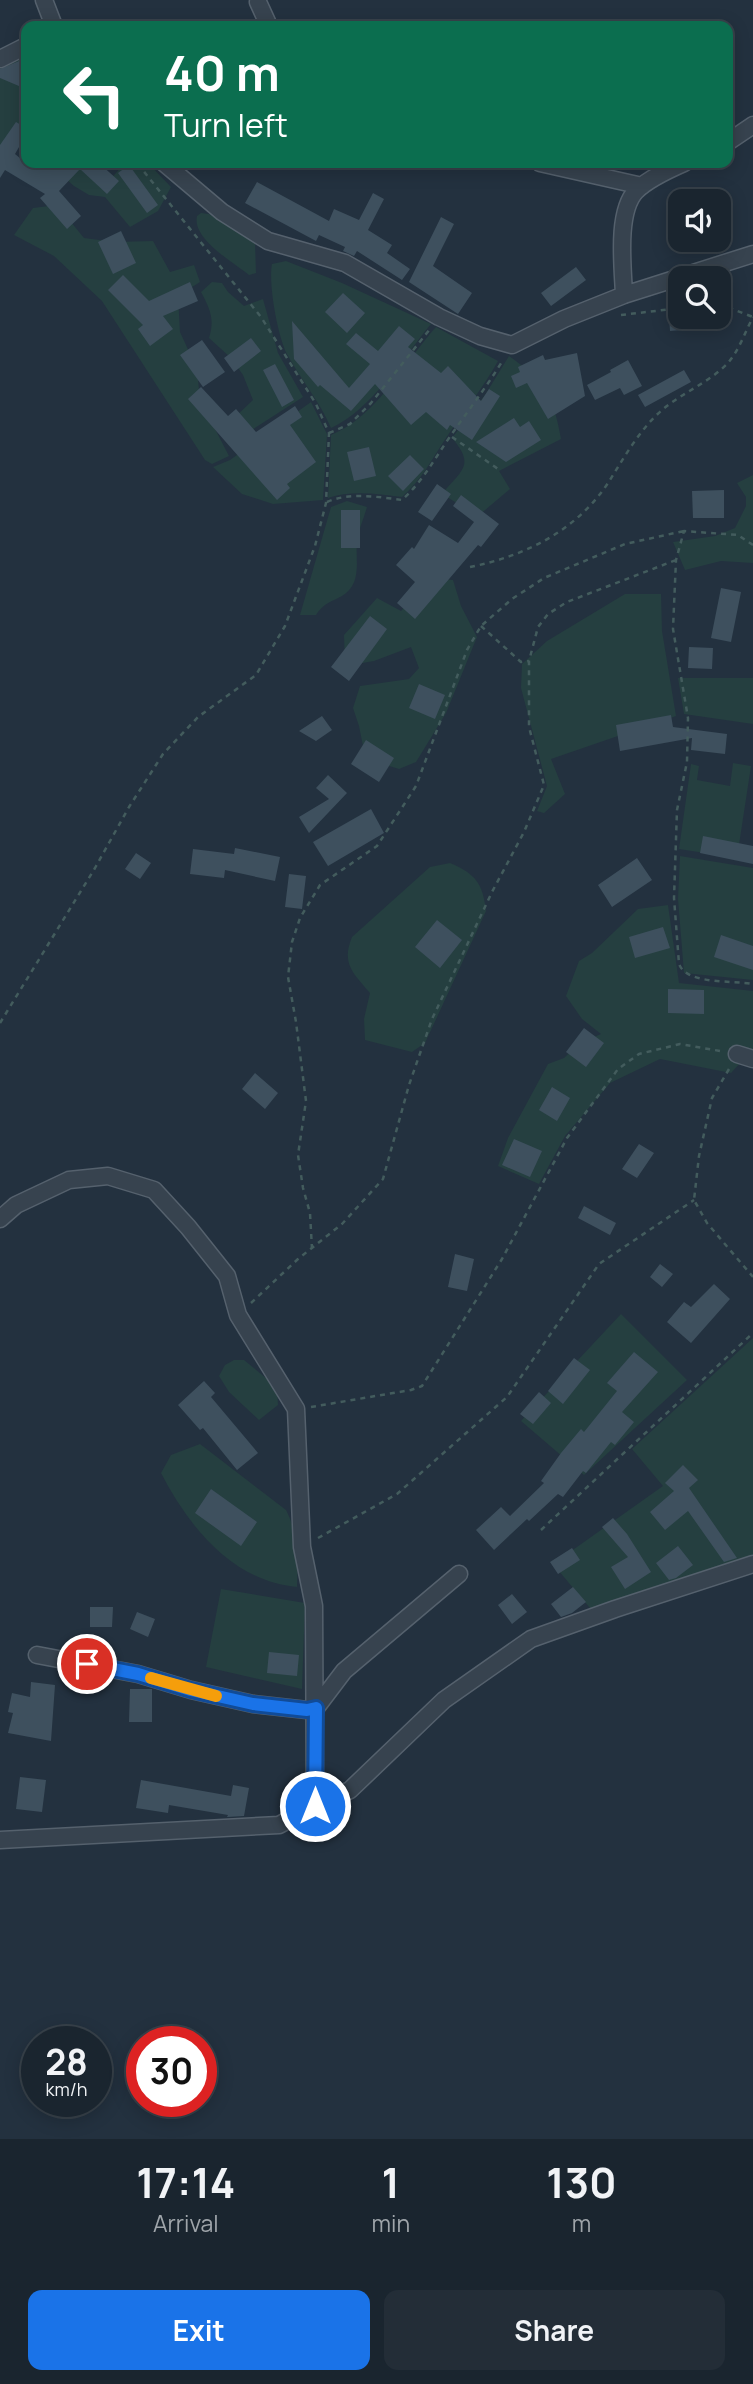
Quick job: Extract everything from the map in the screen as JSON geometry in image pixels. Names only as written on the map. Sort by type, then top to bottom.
[{"type":"street","points":[[44,0],[52,21]]},
{"type":"street","points":[[258,2],[267,21]]},
{"type":"street","points":[[0,58],[21,48]]},
{"type":"street","points":[[733,139],[753,125]]},
{"type":"street","points":[[169,168],[222,212],[268,241],[345,262],[439,317],[480,336],[512,345],[564,319],[624,295],[753,254]]},
{"type":"street","points":[[562,168],[642,186]]},
{"type":"street","points":[[624,295],[625,216],[633,194],[675,168]]},
{"type":"street","points":[[737,1054],[753,1059]]},
{"type":"street","points":[[0,1219],[16,1205],[69,1180],[108,1176],[154,1190],[227,1276],[238,1315],[296,1409],[302,1547],[314,1606],[315,1806]]},
{"type":"street","points":[[0,1840],[279,1825],[350,1790],[444,1700],[531,1639],[753,1564]]},
{"type":"street","points":[[37,1655],[138,1674],[191,1690],[253,1704],[307,1710],[316,1708],[344,1671],[459,1574]]},
{"type":"path","points":[[0,1023],[95,868],[128,807],[163,754],[198,717],[256,675],[285,626],[315,547],[326,503],[329,433],[316,404],[261,317],[140,168]]},
{"type":"path","points":[[470,567],[514,555],[558,534],[592,504],[637,438],[661,411],[729,362],[753,317],[731,309]]},
{"type":"path","points":[[329,433],[350,424],[371,403],[439,317]]},
{"type":"path","points":[[326,503],[335,498],[370,496],[402,500],[416,487],[484,393],[512,345]]},
{"type":"path","points":[[451,436],[501,471]]},
{"type":"path","points":[[312,1249],[310,1213],[298,1155],[306,1101],[288,977],[292,942],[300,918],[320,885],[377,846],[416,786],[467,650],[481,626],[512,599],[544,578],[625,544],[684,531],[738,535],[753,545]]},
{"type":"path","points":[[684,531],[676,560],[673,629],[688,718],[687,762],[677,822],[674,898],[679,964],[683,972],[692,978],[753,984]]},
{"type":"path","points":[[238,1315],[298,1259],[342,1224],[383,1179],[432,1019],[492,892],[524,832],[544,785],[529,727],[529,661],[538,627],[548,614],[568,602],[676,560]]},
{"type":"path","points":[[481,626],[521,662],[529,661]]},
{"type":"path","points":[[296,1409],[422,1386],[502,1258],[567,1138],[618,1069],[639,1054],[680,1044],[737,1054],[712,1098],[699,1156],[694,1200],[707,1223],[753,1277]]},
{"type":"path","points":[[302,1547],[397,1494],[508,1396],[599,1264],[694,1200]]},
{"type":"path","points":[[541,1530],[753,1333]]},
{"type":"green space","points":[[21,52],[21,135],[0,161],[0,62]]},
{"type":"green space","points":[[71,168],[88,168],[106,184],[120,168],[153,168],[171,187],[158,211],[130,227],[105,197],[89,195],[59,173]]},
{"type":"green space","points":[[57,205],[84,238],[115,242],[153,241],[170,272],[194,265],[200,282],[178,296],[180,332],[197,369],[200,400],[229,456],[212,464],[205,460],[102,301],[54,256],[14,235],[33,208]]},
{"type":"green space","points":[[201,213],[209,214],[255,242],[256,273],[249,275],[207,241],[197,225],[197,216]]},
{"type":"green space","points":[[286,261],[342,283],[431,324],[373,396],[346,420],[331,428],[288,356],[277,325],[272,264]]},
{"type":"green space","points":[[212,282],[222,283],[244,306],[263,299],[278,353],[303,397],[247,433],[235,417],[253,400],[243,375],[231,358],[209,338],[211,314],[201,292]]},
{"type":"green space","points":[[436,327],[498,361],[421,476],[402,497],[355,493],[328,498],[331,435],[362,415],[376,402]]},
{"type":"green space","points":[[509,356],[531,374],[545,391],[555,412],[561,439],[499,471],[510,489],[478,516],[442,494],[463,468],[463,455],[452,438],[485,395]]},
{"type":"green space","points":[[311,402],[327,434],[323,500],[273,504],[242,494],[213,467],[230,460]]},
{"type":"green space","points":[[753,475],[753,563],[721,561],[685,570],[673,542],[715,536],[735,528],[746,506],[746,497],[737,483]]},
{"type":"green space","points":[[347,501],[367,507],[357,539],[357,571],[353,584],[346,593],[324,606],[316,615],[300,615],[331,507]]},
{"type":"green space","points":[[433,578],[453,580],[461,606],[477,637],[446,713],[416,762],[399,769],[373,761],[364,751],[353,708],[360,686],[409,679],[419,668],[411,647],[374,661],[345,666],[344,635],[377,598],[401,611]]},
{"type":"green space","points":[[625,594],[661,594],[662,631],[676,716],[551,759],[565,794],[544,813],[537,811],[547,786],[521,688],[522,664],[547,641]]},
{"type":"green space","points":[[678,678],[753,678],[753,724],[684,714]]},
{"type":"green space","points":[[733,763],[751,766],[737,858],[679,849],[691,764],[699,766],[697,780],[730,786]]},
{"type":"green space","points":[[680,856],[753,868],[753,980],[684,973],[678,899]]},
{"type":"green space","points":[[450,863],[466,871],[477,881],[486,911],[425,1043],[412,1052],[365,1040],[364,1019],[370,993],[350,968],[348,954],[352,937],[430,867]]},
{"type":"green space","points":[[668,905],[679,983],[753,991],[753,1049],[731,1073],[660,1059],[610,1083],[565,1136],[539,1184],[498,1166],[508,1138],[548,1064],[564,1058],[580,1043],[601,1034],[582,1019],[566,996],[579,961],[592,953],[638,909]]},
{"type":"green space","points":[[621,1314],[687,1380],[584,1475],[521,1421]]},
{"type":"green space","points":[[753,1338],[753,1560],[595,1614],[553,1564],[663,1486],[632,1449]]},
{"type":"green space","points":[[234,1360],[244,1360],[277,1387],[278,1405],[259,1420],[229,1392],[219,1376],[225,1365]]},
{"type":"green space","points":[[200,1444],[286,1510],[295,1538],[297,1587],[274,1583],[233,1563],[215,1548],[185,1513],[161,1473],[171,1455]]},
{"type":"green space","points":[[221,1589],[305,1603],[302,1689],[206,1667]]},
{"type":"building","points":[[21,62],[21,87],[0,78],[0,69]]},
{"type":"building","points":[[16,122],[21,125],[21,144],[15,154],[21,159],[21,168],[105,168],[119,181],[107,194],[80,169],[59,191],[81,216],[67,229],[40,198],[45,194],[5,170],[0,178],[0,145]]},
{"type":"building","points":[[125,168],[131,168],[158,205],[147,213],[118,173]]},
{"type":"building","points":[[257,182],[329,221],[334,209],[359,220],[373,193],[384,199],[368,230],[392,245],[387,253],[410,269],[402,280],[357,251],[354,256],[343,251],[345,247],[319,235],[316,241],[245,203]]},
{"type":"building","points":[[441,217],[454,224],[433,266],[472,293],[458,314],[409,282]]},
{"type":"building","points":[[121,231],[136,263],[113,274],[98,242]]},
{"type":"building","points":[[576,267],[586,280],[551,306],[541,293]]},
{"type":"building","points":[[123,275],[149,301],[190,282],[198,301],[163,316],[173,329],[150,346],[138,329],[143,325],[108,290]]},
{"type":"building","points":[[343,293],[365,313],[347,333],[325,312]]},
{"type":"building","points":[[292,321],[349,388],[370,364],[346,344],[356,333],[378,351],[399,326],[415,339],[408,347],[441,373],[448,366],[481,401],[489,389],[500,396],[472,440],[450,425],[447,430],[426,412],[411,425],[375,384],[351,411],[320,385],[318,387],[294,359]]},
{"type":"building","points":[[251,338],[261,351],[234,372],[224,358]]},
{"type":"building","points":[[202,340],[225,372],[203,387],[180,355]]},
{"type":"building","points":[[577,353],[585,396],[548,419],[527,383],[516,388],[511,376],[520,372],[518,367],[543,355],[545,360]]},
{"type":"building","points":[[628,360],[642,386],[624,395],[620,388],[595,400],[587,385]]},
{"type":"building","points":[[275,364],[294,400],[282,407],[263,370]]},
{"type":"building","points":[[684,370],[691,382],[645,407],[638,395]]},
{"type":"building","points":[[201,387],[228,416],[236,409],[256,432],[295,406],[302,417],[290,425],[316,462],[287,484],[290,488],[277,500],[188,399]]},
{"type":"building","points":[[514,418],[520,427],[529,421],[541,440],[506,462],[476,442]]},
{"type":"building","points":[[369,447],[376,476],[354,481],[347,452]]},
{"type":"building","points":[[410,455],[424,469],[403,491],[388,476]]},
{"type":"building","points":[[437,484],[451,494],[432,521],[418,512]]},
{"type":"building","points":[[724,490],[724,518],[693,518],[692,491]]},
{"type":"building","points":[[461,495],[499,524],[415,619],[397,603],[415,582],[396,565],[412,547],[414,549],[429,525],[458,543],[474,522],[453,506]]},
{"type":"building","points":[[341,510],[360,510],[360,548],[341,548]]},
{"type":"building","points":[[721,588],[741,592],[731,642],[711,638]]},
{"type":"building","points":[[370,616],[387,629],[349,681],[331,667]]},
{"type":"building","points":[[689,647],[713,648],[712,669],[688,668]]},
{"type":"building","points":[[419,684],[445,695],[435,719],[409,708]]},
{"type":"building","points":[[671,715],[673,727],[727,734],[725,754],[691,750],[692,738],[620,751],[616,725]]},
{"type":"building","points":[[322,716],[332,730],[316,741],[299,731]]},
{"type":"building","points":[[366,740],[394,758],[379,782],[351,764]]},
{"type":"building","points":[[328,775],[347,793],[309,833],[299,817],[329,799],[316,788]]},
{"type":"building","points":[[371,809],[384,833],[328,866],[313,842]]},
{"type":"building","points":[[703,836],[753,846],[753,864],[700,853]]},
{"type":"building","points":[[235,848],[280,857],[275,881],[225,870],[224,878],[190,874],[193,849],[234,854]]},
{"type":"building","points":[[136,853],[151,863],[140,879],[125,869]]},
{"type":"building","points":[[637,858],[652,880],[612,907],[598,885]]},
{"type":"building","points":[[289,874],[306,876],[302,909],[285,907]]},
{"type":"building","points":[[437,920],[462,940],[440,968],[415,947]]},
{"type":"building","points":[[663,927],[670,948],[635,958],[629,937]]},
{"type":"building","points":[[721,935],[753,946],[753,970],[714,957]]},
{"type":"building","points":[[668,989],[704,990],[704,1014],[668,1013]]},
{"type":"building","points":[[584,1028],[604,1043],[586,1067],[566,1052]]},
{"type":"building","points":[[255,1073],[278,1093],[265,1109],[242,1089]]},
{"type":"building","points":[[552,1087],[570,1098],[557,1121],[539,1110]]},
{"type":"building","points":[[514,1139],[542,1151],[530,1177],[502,1165]]},
{"type":"building","points":[[639,1144],[654,1153],[637,1178],[622,1169]]},
{"type":"building","points":[[584,1206],[616,1223],[610,1235],[578,1218]]},
{"type":"building","points":[[455,1254],[474,1259],[467,1291],[448,1287]]},
{"type":"building","points":[[660,1264],[673,1274],[662,1287],[650,1277]]},
{"type":"building","points":[[714,1284],[730,1299],[691,1343],[667,1322],[684,1302],[691,1307]]},
{"type":"building","points":[[634,1352],[658,1372],[622,1412],[634,1422],[615,1445],[611,1442],[586,1473],[583,1471],[563,1497],[558,1494],[494,1550],[476,1530],[501,1507],[510,1516],[544,1483],[541,1481],[561,1453],[581,1429],[584,1432],[617,1391],[607,1383]]},
{"type":"building","points":[[574,1358],[590,1370],[563,1404],[548,1391]]},
{"type":"building","points":[[204,1381],[215,1393],[211,1397],[258,1453],[237,1470],[203,1428],[200,1430],[178,1405]]},
{"type":"building","points":[[539,1392],[551,1403],[533,1424],[520,1414]]},
{"type":"building","points":[[683,1465],[698,1480],[689,1488],[737,1558],[724,1562],[688,1511],[665,1530],[650,1512],[674,1491],[665,1483]]},
{"type":"building","points":[[211,1489],[257,1522],[241,1546],[195,1513]]},
{"type":"building","points":[[613,1518],[627,1534],[651,1572],[625,1589],[611,1567],[628,1557],[602,1527]]},
{"type":"building","points":[[678,1546],[693,1565],[669,1580],[656,1563]]},
{"type":"building","points":[[572,1548],[580,1560],[558,1574],[550,1562]]},
{"type":"building","points":[[573,1587],[586,1602],[572,1613],[561,1617],[551,1604]]},
{"type":"building","points":[[512,1594],[527,1612],[512,1624],[498,1605]]},
{"type":"building","points":[[90,1607],[113,1607],[112,1627],[90,1627]]},
{"type":"building","points":[[137,1612],[155,1619],[148,1637],[130,1629]]},
{"type":"building","points":[[269,1652],[299,1655],[297,1676],[267,1673]]},
{"type":"building","points":[[31,1682],[55,1685],[51,1741],[8,1733],[13,1713],[8,1712],[12,1693],[30,1697]]},
{"type":"building","points":[[130,1689],[152,1689],[152,1722],[129,1722]]},
{"type":"building","points":[[20,1777],[46,1780],[42,1812],[16,1809]]},
{"type":"building","points":[[141,1780],[231,1796],[233,1785],[249,1788],[244,1816],[227,1817],[228,1815],[169,1805],[168,1813],[136,1808]]},
{"type":"slow traffic","points":[[151,1678],[216,1696]]},
{"type":"route","points":[[87,1664],[138,1674],[191,1690],[253,1704],[307,1710],[316,1708],[315,1806]]}]
